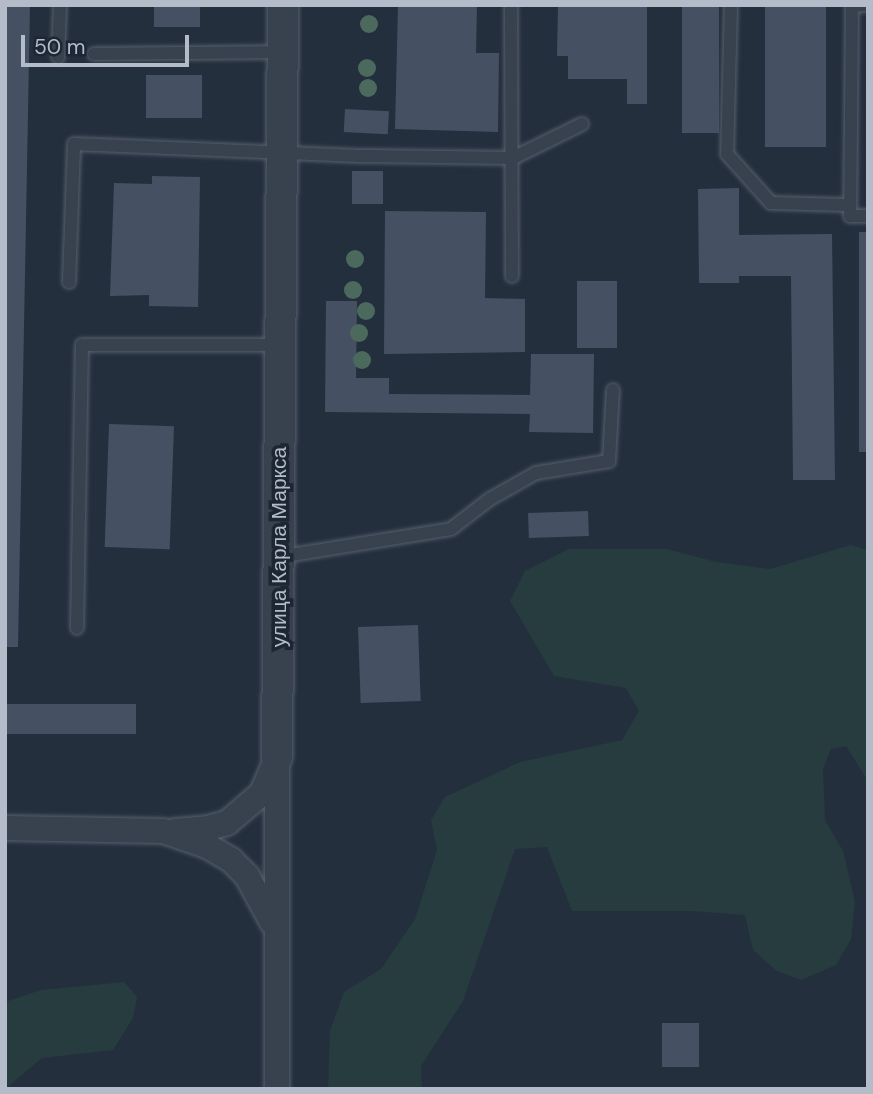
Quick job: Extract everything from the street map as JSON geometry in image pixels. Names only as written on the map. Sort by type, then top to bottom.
[{"type":"street","name":"улица Карла Маркса","points":[[278,1089],[275,929],[283,5]]},
{"type":"street","points":[[5,828],[163,831],[208,828],[227,822],[262,793],[277,757]]},
{"type":"street","points":[[163,831],[207,846],[231,860],[247,876],[275,929]]},
{"type":"lane","points":[[58,57],[60,5]]},
{"type":"lane","points":[[511,5],[512,276]]},
{"type":"lane","points":[[731,5],[727,154],[771,203],[849,205]]},
{"type":"lane","points":[[868,5],[852,5],[849,205],[850,216],[868,216]]},
{"type":"lane","points":[[93,54],[283,52]]},
{"type":"lane","points":[[69,282],[74,144],[366,156],[513,158],[582,124]]},
{"type":"lane","points":[[77,628],[82,345],[280,345]]},
{"type":"lane","points":[[279,557],[451,529],[490,499],[536,473],[609,461],[613,390]]},
{"type":"green space","points":[[851,545],[868,550],[868,781],[846,746],[831,749],[823,769],[825,820],[843,851],[855,902],[851,939],[836,965],[801,980],[777,971],[753,950],[745,915],[691,911],[572,911],[547,847],[515,849],[463,1001],[421,1066],[422,1089],[328,1089],[330,1031],[344,992],[381,969],[415,919],[437,850],[431,820],[445,797],[520,762],[622,740],[639,711],[626,688],[554,676],[510,601],[525,571],[569,549],[667,549],[716,562],[770,569]]},
{"type":"green space","points":[[124,982],[137,997],[133,1018],[113,1050],[42,1058],[5,1089],[5,1002],[41,990]]},
{"type":"building","points":[[5,5],[30,5],[18,647],[5,647]]},
{"type":"building","points":[[154,5],[200,5],[200,27],[154,27]]},
{"type":"building","points":[[398,5],[477,5],[476,53],[499,53],[498,132],[395,129]]},
{"type":"building","points":[[558,5],[647,5],[647,104],[627,104],[627,79],[568,79],[568,56],[557,56]]},
{"type":"building","points":[[682,5],[719,5],[719,133],[682,133]]},
{"type":"building","points":[[765,5],[826,5],[826,147],[765,147]]},
{"type":"building","points":[[146,75],[202,75],[202,118],[146,118]]},
{"type":"building","points":[[345,109],[389,111],[388,134],[344,132]]},
{"type":"building","points":[[352,171],[383,171],[383,204],[352,204]]},
{"type":"building","points":[[152,176],[200,177],[198,307],[149,306],[149,295],[110,296],[114,183],[152,184]]},
{"type":"building","points":[[739,188],[739,235],[832,234],[835,480],[793,480],[791,276],[739,276],[739,283],[699,283],[698,189]]},
{"type":"building","points":[[385,211],[486,212],[485,298],[525,299],[525,352],[384,354]]},
{"type":"building","points":[[859,232],[868,232],[868,452],[859,452]]},
{"type":"building","points":[[577,281],[617,281],[617,348],[577,348]]},
{"type":"building","points":[[326,301],[357,301],[356,378],[389,378],[389,394],[530,395],[531,354],[594,354],[593,433],[529,432],[530,414],[325,412]]},
{"type":"building","points":[[109,424],[174,426],[170,549],[105,547]]},
{"type":"building","points":[[588,511],[589,536],[529,538],[528,513]]},
{"type":"building","points":[[418,625],[421,701],[361,703],[358,627]]},
{"type":"building","points":[[5,704],[136,704],[136,734],[5,734]]},
{"type":"building","points":[[662,1023],[699,1023],[699,1067],[662,1067]]}]
